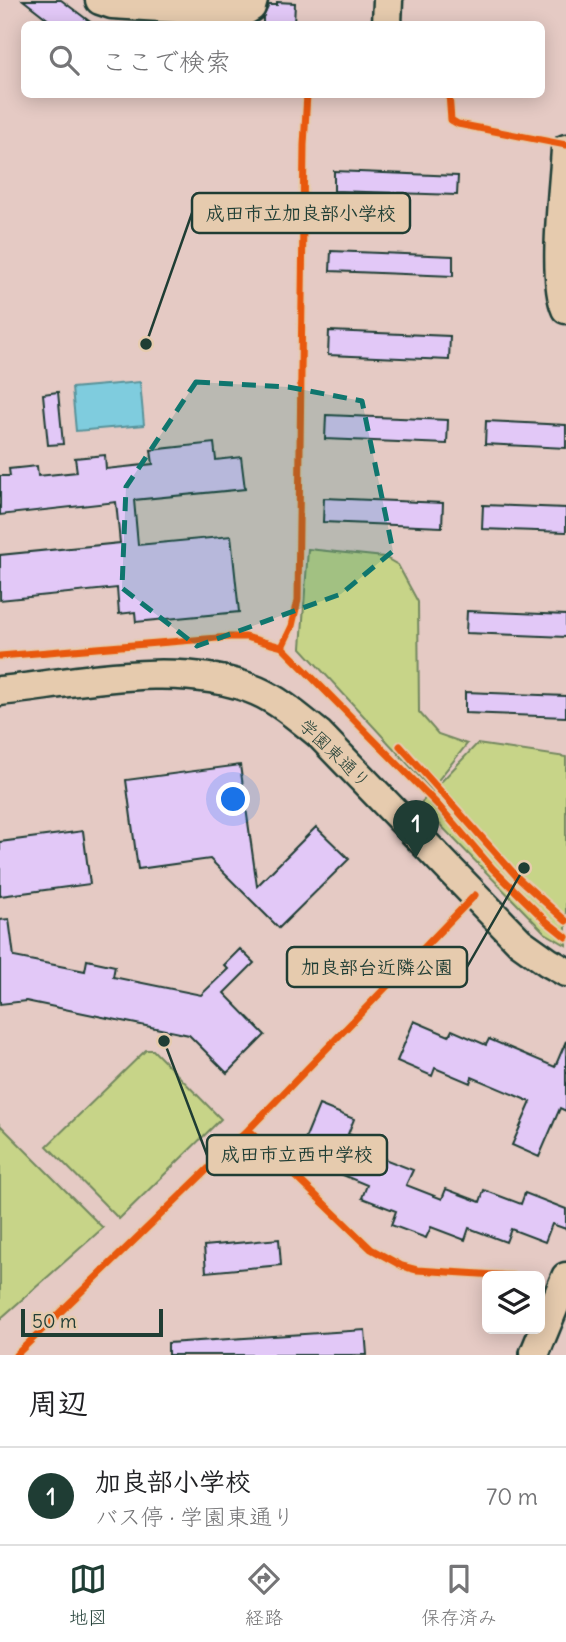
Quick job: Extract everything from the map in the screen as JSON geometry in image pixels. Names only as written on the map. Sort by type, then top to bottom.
[{"type":"street","points":[[100,0],[112,4],[243,12],[251,8],[253,0]]},
{"type":"street","points":[[387,21],[388,0]]},
{"type":"street","points":[[566,149],[561,244],[561,285],[566,309]]},
{"type":"street","name":"学園東通り","points":[[0,691],[153,674],[188,675],[257,691],[283,706],[319,734],[520,942],[566,972]]},
{"type":"street","points":[[534,1355],[566,1277]]},
{"type":"highlighted area","points":[[196,382],[288,387],[362,401],[393,551],[341,594],[197,646],[122,588],[126,487]]},
{"type":"green space","points":[[308,549],[384,557],[398,565],[418,602],[419,712],[438,734],[467,744],[431,789],[301,648]]},
{"type":"green space","points":[[477,744],[566,757],[566,945],[545,933],[420,804]]},
{"type":"green space","points":[[146,1050],[153,1050],[221,1119],[119,1219],[47,1146]]},
{"type":"green space","points":[[0,1125],[103,1228],[0,1319]]},
{"type":"water","points":[[140,382],[144,425],[76,431],[72,388]]},
{"type":"building","points":[[23,0],[61,0],[89,21],[50,21]]},
{"type":"building","points":[[277,2],[295,3],[294,21],[263,21],[269,5],[277,5]]},
{"type":"building","points":[[334,171],[458,176],[457,195],[334,191]]},
{"type":"building","points":[[331,251],[453,256],[453,276],[330,271]]},
{"type":"building","points":[[329,331],[450,336],[449,360],[328,355]]},
{"type":"building","points":[[58,392],[63,444],[48,445],[43,394]]},
{"type":"building","points":[[326,415],[448,420],[447,444],[325,439]]},
{"type":"building","points":[[486,421],[566,425],[566,448],[485,444]]},
{"type":"building","points":[[214,443],[216,460],[241,457],[245,489],[134,500],[138,545],[231,536],[239,612],[136,622],[135,612],[119,614],[117,588],[0,600],[0,555],[120,543],[116,502],[0,515],[0,476],[10,476],[9,469],[37,466],[38,476],[77,472],[75,458],[105,455],[106,469],[153,464],[151,450]]},
{"type":"building","points":[[324,498],[443,503],[442,527],[323,522]]},
{"type":"building","points":[[483,505],[566,508],[566,532],[482,529]]},
{"type":"building","points":[[467,611],[566,615],[566,637],[466,633]]},
{"type":"building","points":[[465,692],[566,696],[566,717],[465,713]]},
{"type":"building","points":[[240,765],[257,886],[316,827],[349,859],[279,928],[210,859],[138,869],[126,780]]},
{"type":"building","points":[[83,831],[90,884],[0,896],[0,842]]},
{"type":"building","points":[[9,919],[14,957],[85,971],[87,960],[115,966],[113,977],[201,995],[228,969],[224,965],[240,949],[254,963],[224,993],[265,1035],[227,1073],[189,1035],[26,1001],[0,1004],[0,920]]},
{"type":"building","points":[[414,1021],[449,1036],[452,1030],[486,1045],[489,1039],[555,1067],[566,1041],[566,1111],[560,1108],[539,1157],[512,1145],[531,1102],[472,1077],[470,1083],[435,1068],[432,1076],[397,1061]]},
{"type":"building","points":[[319,1105],[354,1119],[348,1134],[382,1147],[379,1157],[413,1170],[406,1185],[442,1199],[446,1189],[480,1202],[484,1190],[521,1204],[525,1193],[566,1209],[566,1229],[552,1224],[545,1242],[511,1229],[506,1242],[469,1228],[465,1240],[431,1227],[426,1238],[391,1225],[396,1211],[362,1198],[367,1185],[333,1171],[338,1158],[303,1144]]},
{"type":"building","points":[[279,1239],[281,1265],[206,1272],[204,1246]]},
{"type":"building","points":[[365,1330],[367,1355],[168,1355],[168,1343]]},
{"type":"cycle path","points":[[282,647],[292,626],[298,600],[307,98]]},
{"type":"cycle path","points":[[449,98],[451,120],[458,124],[566,145]]},
{"type":"cycle path","points":[[0,656],[230,637],[246,637],[282,647],[437,804],[493,869],[566,937]]},
{"type":"cycle path","points":[[400,746],[518,878],[566,921]]},
{"type":"cycle path","points":[[16,1355],[248,1130],[475,895]]},
{"type":"cycle path","points":[[248,1130],[371,1249],[402,1266],[417,1270],[482,1274]]},
{"type":"place","name":"成田市立加良部小学校","points":[[146,344]]},
{"type":"place","name":"加良部小学校","points":[[416,858]]},
{"type":"place","name":"加良部台近隣公園","points":[[524,868]]},
{"type":"place","name":"成田市立西中学校","points":[[164,1041]]}]
